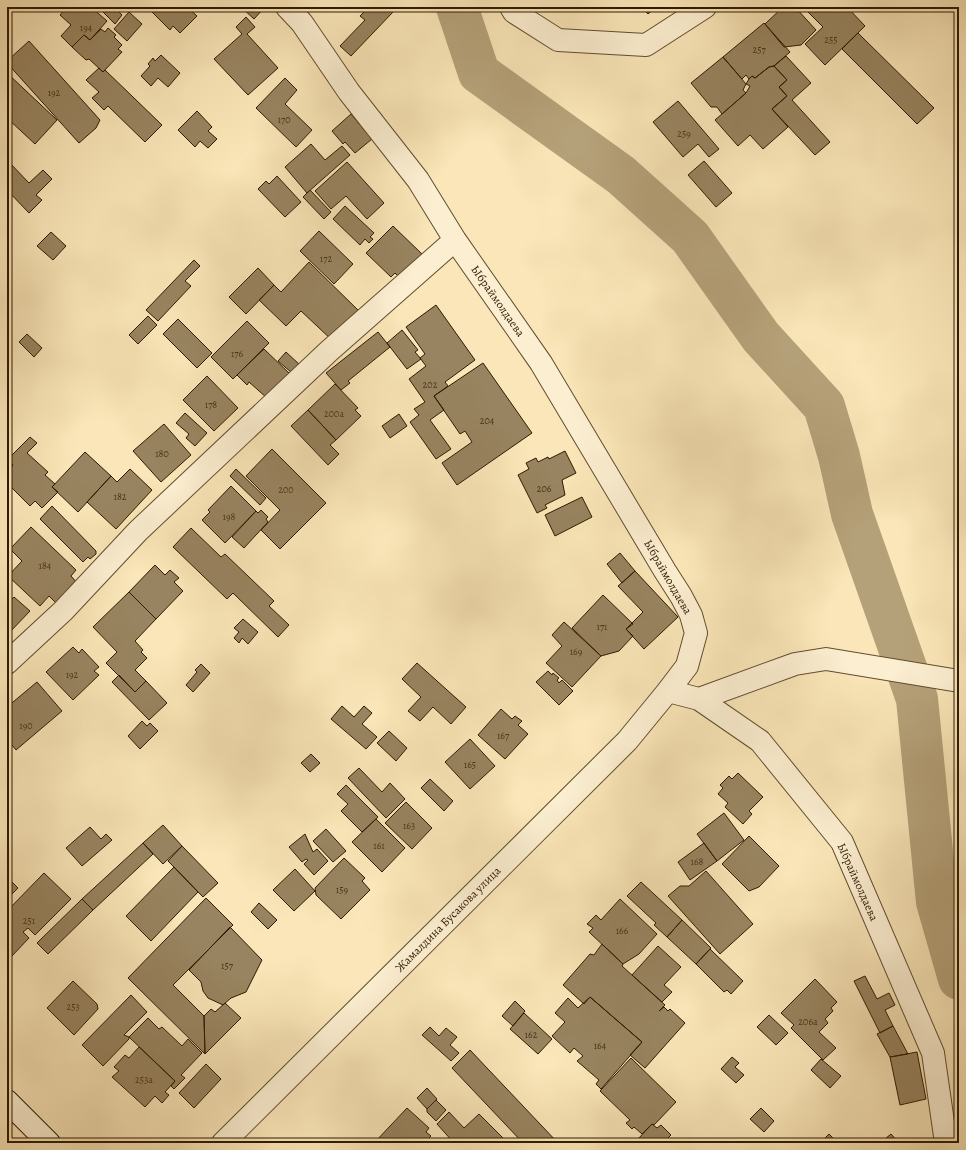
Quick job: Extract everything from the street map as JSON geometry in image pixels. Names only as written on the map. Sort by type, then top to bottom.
[{"type":"street","name":"Ыбраймолдаева","points":[[287,7],[302,23],[349,92],[418,180],[455,240],[542,363],[681,596],[691,615],[696,633],[687,666],[668,691],[699,699],[760,741],[842,842],[933,1053],[946,1143]]},
{"type":"street","points":[[511,7],[514,12],[558,40],[646,45],[705,7]]},
{"type":"street","points":[[7,663],[63,610],[138,531],[330,351],[455,240]]},
{"type":"street","points":[[699,699],[795,664],[826,659],[951,680]]},
{"type":"street","name":"Жамалдина Бусакова улица","points":[[222,1143],[626,741],[668,691]]},
{"type":"street","points":[[7,1101],[49,1143]]},
{"type":"building","points":[[67,7],[91,7],[107,21],[90,40],[84,35],[72,47],[61,36],[71,25],[60,15]]},
{"type":"building","points":[[98,7],[114,7],[122,15],[115,24]]},
{"type":"building","points":[[147,7],[187,7],[197,16],[180,33],[173,26],[170,30]]},
{"type":"building","points":[[241,7],[263,7],[264,8],[254,19]]},
{"type":"building","points":[[364,7],[390,7],[393,12],[351,56],[340,46],[365,20],[360,16],[366,10]]},
{"type":"building","points":[[642,7],[656,7],[648,14]]},
{"type":"building","points":[[783,7],[795,7],[816,30],[801,45],[784,47],[765,24]]},
{"type":"building","points":[[803,7],[847,7],[865,26],[825,65],[805,44],[823,27]]},
{"type":"building","points":[[129,12],[142,24],[127,41],[114,29]]},
{"type":"building","points":[[246,17],[255,27],[247,34],[278,68],[248,95],[214,59],[242,34],[236,27]]},
{"type":"building","points":[[764,23],[790,52],[774,66],[769,67],[755,78],[752,76],[749,79],[746,75],[742,79],[723,57]]},
{"type":"building","points":[[108,28],[116,35],[114,37],[122,45],[118,49],[122,52],[103,72],[89,59],[86,60],[72,47],[84,35],[90,40],[101,29],[105,32]]},
{"type":"building","points":[[858,33],[934,108],[917,124],[842,49]]},
{"type":"building","points":[[29,41],[100,120],[96,128],[79,143],[7,63],[7,61]]},
{"type":"building","points":[[161,55],[180,73],[168,87],[158,78],[151,86],[141,76],[150,66],[148,64],[153,58],[155,61]]},
{"type":"building","points":[[786,56],[811,83],[792,100],[830,142],[815,155],[772,109],[787,96],[779,87],[787,80],[774,66]]},
{"type":"building","points":[[723,57],[746,84],[743,90],[746,93],[722,114],[717,107],[711,107],[691,83]]},
{"type":"building","points":[[774,66],[787,80],[779,87],[787,96],[772,109],[788,127],[763,149],[750,135],[738,146],[715,120],[746,93],[750,86],[746,84],[752,76],[755,78],[769,67]]},
{"type":"building","points":[[99,68],[103,72],[105,70],[162,125],[145,142],[108,106],[104,110],[92,98],[99,92],[86,80]]},
{"type":"building","points":[[7,73],[57,120],[35,144],[7,118]]},
{"type":"building","points":[[285,78],[297,90],[285,104],[312,130],[296,147],[256,108]]},
{"type":"building","points":[[678,101],[719,149],[709,157],[698,144],[683,157],[653,122]]},
{"type":"building","points":[[197,111],[212,127],[208,131],[217,139],[208,148],[200,141],[195,147],[178,130]]},
{"type":"building","points":[[351,114],[372,139],[355,153],[345,142],[343,144],[332,131]]},
{"type":"building","points":[[311,144],[325,160],[342,146],[350,155],[307,193],[285,167]]},
{"type":"building","points":[[8,161],[29,183],[43,170],[52,179],[36,195],[42,200],[29,213],[7,190]]},
{"type":"building","points":[[704,161],[732,193],[716,207],[688,175]]},
{"type":"building","points":[[347,162],[384,203],[367,219],[346,196],[331,209],[315,191]]},
{"type":"building","points":[[277,176],[301,202],[285,217],[258,189],[266,181],[269,184]]},
{"type":"building","points":[[310,190],[331,212],[324,219],[303,197]]},
{"type":"building","points":[[345,206],[374,233],[370,237],[373,239],[369,243],[365,239],[360,245],[333,219]]},
{"type":"building","points":[[393,226],[423,255],[400,278],[395,273],[391,277],[366,253]]},
{"type":"building","points":[[319,231],[353,264],[334,284],[300,251]]},
{"type":"building","points":[[51,232],[66,246],[53,260],[37,246]]},
{"type":"building","points":[[194,260],[200,266],[185,281],[191,286],[158,321],[146,310]]},
{"type":"building","points":[[309,262],[361,313],[334,342],[301,311],[286,326],[259,300],[274,285],[281,292]]},
{"type":"building","points":[[258,268],[274,285],[246,314],[229,297]]},
{"type":"building","points":[[436,305],[475,360],[445,382],[448,386],[434,396],[444,410],[430,420],[451,449],[436,459],[410,422],[419,415],[414,409],[425,402],[409,379],[426,366],[420,358],[425,354],[406,327]]},
{"type":"building","points":[[148,316],[157,325],[138,344],[129,335]]},
{"type":"building","points":[[178,319],[212,353],[197,368],[163,334]]},
{"type":"building","points":[[247,321],[269,343],[233,379],[211,357]]},
{"type":"building","points":[[402,330],[418,350],[415,352],[421,359],[407,369],[387,343]]},
{"type":"building","points":[[378,332],[390,347],[348,381],[350,383],[341,390],[326,373]]},
{"type":"building","points":[[27,334],[42,348],[34,357],[19,342]]},
{"type":"building","points":[[264,349],[290,374],[267,398],[249,382],[247,385],[237,375]]},
{"type":"building","points":[[286,352],[300,365],[292,373],[278,361]]},
{"type":"building","points":[[483,363],[532,433],[457,485],[442,463],[472,442],[465,431],[460,434],[434,396]]},
{"type":"building","points":[[207,376],[238,408],[214,431],[183,400]]},
{"type":"building","points":[[335,384],[358,408],[355,410],[361,416],[336,440],[308,410]]},
{"type":"building","points":[[308,410],[336,440],[330,445],[339,454],[328,465],[291,426]]},
{"type":"building","points":[[185,413],[207,433],[195,446],[186,438],[189,434],[176,423]]},
{"type":"building","points":[[399,414],[407,426],[390,438],[382,426]]},
{"type":"building","points":[[164,424],[191,455],[161,482],[133,451]]},
{"type":"building","points":[[30,437],[37,443],[27,453],[48,472],[45,475],[55,484],[52,487],[58,492],[42,508],[35,501],[30,506],[8,484],[12,479],[7,472],[13,465],[7,460]]},
{"type":"building","points":[[272,449],[326,503],[280,549],[261,530],[280,510],[246,476]]},
{"type":"building","points":[[565,451],[576,473],[562,480],[565,495],[545,505],[547,508],[537,513],[518,475],[529,469],[526,463],[536,458],[538,462],[548,457],[549,459]]},
{"type":"building","points":[[85,452],[111,476],[78,512],[52,487]]},
{"type":"building","points":[[130,469],[152,490],[116,529],[87,502],[111,476],[117,482]]},
{"type":"building","points":[[236,469],[266,498],[260,505],[230,476]]},
{"type":"building","points":[[231,486],[256,511],[225,543],[202,520],[210,512],[208,510]]},
{"type":"building","points":[[582,497],[592,517],[555,536],[545,515]]},
{"type":"building","points":[[52,506],[96,551],[96,554],[90,559],[88,557],[83,562],[40,519]]},
{"type":"building","points":[[261,510],[268,517],[266,519],[268,522],[244,548],[232,537],[256,511],[258,513]]},
{"type":"building","points":[[31,527],[76,570],[71,576],[78,584],[58,605],[49,596],[40,606],[8,576],[22,561],[10,549]]},
{"type":"building","points":[[191,528],[221,557],[225,554],[274,601],[269,606],[289,625],[278,637],[233,593],[227,599],[173,547]]},
{"type":"building","points":[[620,553],[635,571],[622,583],[607,564]]},
{"type":"building","points":[[155,565],[165,575],[170,570],[179,578],[174,582],[183,591],[156,619],[129,592]]},
{"type":"building","points":[[635,571],[678,617],[644,649],[626,629],[643,612],[618,586]]},
{"type":"building","points":[[129,592],[156,619],[135,641],[143,650],[141,652],[147,658],[135,670],[146,681],[135,692],[106,663],[117,652],[93,627]]},
{"type":"building","points":[[603,595],[633,624],[626,629],[633,636],[619,651],[601,656],[572,628]]},
{"type":"building","points":[[14,597],[30,611],[8,634],[7,598],[10,601]]},
{"type":"building","points":[[243,619],[258,632],[248,644],[242,638],[239,643],[234,638],[239,632],[234,628]]},
{"type":"building","points":[[564,622],[601,656],[572,687],[546,663],[562,646],[552,635]]},
{"type":"building","points":[[73,647],[79,653],[82,649],[99,667],[94,671],[99,675],[73,700],[46,672]]},
{"type":"building","points":[[417,663],[466,707],[451,724],[433,707],[420,721],[408,711],[421,697],[402,679]]},
{"type":"building","points":[[201,664],[210,673],[193,692],[186,685],[197,672],[195,670]]},
{"type":"building","points":[[548,671],[552,675],[553,673],[559,678],[557,680],[559,683],[562,680],[573,691],[559,705],[536,682]]},
{"type":"building","points":[[119,675],[135,692],[146,681],[167,703],[149,720],[112,682]]},
{"type":"building","points":[[37,682],[62,711],[16,750],[7,739],[7,707]]},
{"type":"building","points":[[342,706],[354,717],[364,706],[372,713],[362,724],[377,737],[366,749],[331,719]]},
{"type":"building","points":[[501,709],[512,719],[515,716],[522,721],[518,725],[528,734],[505,759],[478,735]]},
{"type":"building","points":[[142,721],[147,726],[150,723],[158,731],[140,749],[128,736]]},
{"type":"building","points":[[389,731],[407,748],[396,761],[377,743]]},
{"type":"building","points":[[470,739],[495,766],[470,789],[445,762]]},
{"type":"building","points":[[311,754],[320,763],[310,772],[301,763]]},
{"type":"building","points":[[359,768],[382,792],[390,783],[405,799],[386,818],[348,778]]},
{"type":"building","points":[[738,773],[763,797],[749,811],[752,814],[743,824],[725,807],[728,803],[718,794],[723,788],[720,785],[729,776],[732,779]]},
{"type":"building","points":[[430,779],[453,801],[444,811],[421,788]]},
{"type":"building","points":[[346,785],[378,817],[362,832],[341,811],[348,804],[337,794]]},
{"type":"building","points":[[406,802],[432,828],[412,849],[385,823]]},
{"type":"building","points":[[724,813],[744,840],[717,861],[697,834]]},
{"type":"building","points":[[376,819],[405,848],[382,872],[352,842]]},
{"type":"building","points":[[163,825],[182,846],[163,864],[143,843]]},
{"type":"building","points":[[90,827],[101,839],[106,834],[112,840],[82,866],[66,848]]},
{"type":"building","points":[[326,829],[346,851],[333,862],[313,841]]},
{"type":"building","points":[[305,834],[313,852],[317,849],[328,861],[314,875],[304,864],[308,860],[306,859],[302,862],[289,847]]},
{"type":"building","points":[[749,836],[779,866],[759,887],[749,891],[722,864]]},
{"type":"building","points":[[143,843],[153,854],[93,910],[82,899]]},
{"type":"building","points":[[704,843],[717,861],[690,880],[678,862]]},
{"type":"building","points":[[182,846],[218,883],[203,897],[168,861]]},
{"type":"building","points":[[344,858],[365,878],[362,881],[370,890],[341,919],[316,895],[315,888]]},
{"type":"building","points":[[174,867],[198,892],[151,941],[126,916]]},
{"type":"building","points":[[295,869],[315,891],[294,911],[273,890]]},
{"type":"building","points":[[706,871],[753,924],[720,954],[668,896],[680,886],[689,886]]},
{"type":"building","points":[[44,873],[71,899],[35,935],[28,928],[23,932],[29,938],[11,957],[7,953],[7,911]]},
{"type":"building","points":[[9,879],[18,888],[7,899],[7,881]]},
{"type":"building","points":[[641,882],[682,920],[667,937],[654,925],[656,923],[627,896]]},
{"type":"building","points":[[206,898],[233,925],[173,985],[204,1016],[205,1054],[128,978]]},
{"type":"building","points":[[82,899],[93,910],[48,954],[37,943]]},
{"type":"building","points":[[620,899],[657,934],[639,954],[623,964],[589,932],[593,928],[587,924],[596,915],[601,920]]},
{"type":"building","points":[[259,903],[277,920],[268,929],[251,912]]},
{"type":"building","points":[[682,920],[711,948],[696,964],[667,937]]},
{"type":"building","points":[[230,927],[262,960],[246,992],[231,998],[223,1005],[208,998],[203,991],[201,982],[189,970]]},
{"type":"building","points":[[602,944],[623,964],[622,966],[665,1005],[659,1011],[664,1007],[668,1011],[670,1009],[685,1023],[645,1068],[630,1055],[642,1042],[590,997],[584,1004],[563,985],[590,954],[594,955]]},
{"type":"building","points":[[658,946],[681,967],[664,985],[672,992],[662,1002],[632,975]]},
{"type":"building","points":[[710,949],[743,981],[731,994],[727,990],[724,992],[696,964]]},
{"type":"building","points":[[865,976],[877,999],[889,993],[895,1005],[885,1010],[893,1026],[880,1033],[854,981]]},
{"type":"building","points":[[815,979],[837,1002],[831,1008],[833,1011],[825,1019],[828,1023],[819,1032],[836,1048],[823,1060],[791,1028],[794,1025],[781,1013]]},
{"type":"building","points":[[73,981],[97,1004],[98,1009],[74,1035],[47,1008]]},
{"type":"building","points":[[131,995],[147,1012],[124,1035],[129,1037],[129,1039],[103,1066],[82,1045]]},
{"type":"building","points":[[590,997],[642,1042],[601,1089],[596,1084],[599,1080],[577,1061],[583,1056],[574,1048],[570,1053],[552,1036],[565,1022],[555,1013],[568,998],[578,1008]]},
{"type":"building","points":[[515,1001],[525,1011],[513,1026],[502,1016]]},
{"type":"building","points":[[225,1003],[241,1018],[205,1054],[204,1016],[211,1009],[215,1012]]},
{"type":"building","points":[[524,1013],[552,1039],[538,1054],[510,1029]]},
{"type":"building","points":[[769,1015],[788,1033],[776,1045],[757,1027]]},
{"type":"building","points":[[148,1018],[159,1029],[162,1027],[182,1046],[188,1039],[202,1053],[181,1075],[185,1078],[174,1089],[171,1086],[175,1081],[129,1037]]},
{"type":"building","points":[[893,1026],[908,1054],[890,1057],[877,1034]]},
{"type":"building","points":[[430,1027],[439,1036],[446,1028],[457,1037],[450,1045],[459,1053],[451,1061],[422,1035]]},
{"type":"building","points":[[139,1047],[175,1081],[165,1092],[169,1095],[162,1103],[155,1096],[145,1107],[112,1077],[119,1071],[114,1067],[125,1055],[129,1058]]},
{"type":"building","points":[[470,1050],[558,1143],[523,1143],[452,1068]]},
{"type":"building","points":[[917,1052],[926,1099],[900,1105],[890,1057]]},
{"type":"building","points":[[732,1057],[739,1063],[735,1067],[744,1075],[736,1083],[721,1069]]},
{"type":"building","points":[[631,1058],[676,1102],[654,1125],[652,1124],[642,1134],[634,1127],[632,1129],[626,1123],[630,1120],[600,1091]]},
{"type":"building","points":[[821,1059],[841,1076],[830,1088],[811,1070]]},
{"type":"building","points":[[206,1064],[221,1079],[194,1108],[179,1093]]},
{"type":"building","points":[[427,1088],[437,1099],[427,1109],[417,1098]]},
{"type":"building","points":[[436,1100],[446,1110],[436,1121],[427,1112],[427,1109]]},
{"type":"building","points":[[407,1108],[429,1128],[426,1132],[431,1136],[424,1143],[376,1143],[375,1142]]},
{"type":"building","points":[[761,1108],[774,1121],[764,1132],[750,1119]]},
{"type":"building","points":[[449,1112],[464,1128],[479,1114],[506,1141],[504,1143],[454,1143],[437,1124]]},
{"type":"building","points":[[652,1124],[657,1128],[661,1125],[671,1135],[663,1143],[642,1143],[638,1139]]},
{"type":"building","points":[[829,1134],[838,1143],[820,1143]]},
{"type":"building","points":[[891,1134],[899,1143],[880,1143]]},
{"type":"waterway","points":[[457,7],[479,73],[621,175],[690,237],[761,337],[824,406],[839,456],[852,514],[917,699],[937,902],[959,979]]}]
